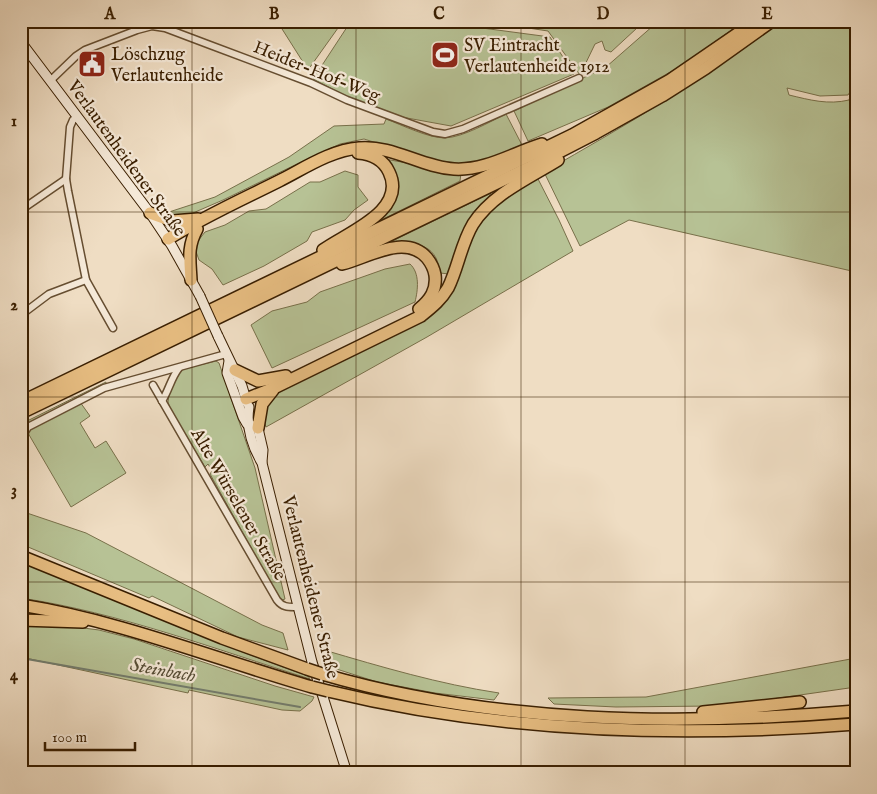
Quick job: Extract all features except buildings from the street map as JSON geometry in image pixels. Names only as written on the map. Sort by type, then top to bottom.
[{"type":"highway","points":[[21,402],[572,135],[670,80],[756,21]]},
{"type":"highway","points":[[21,413],[596,134],[706,68],[772,21]]},
{"type":"highway","points":[[246,399],[276,387],[414,320],[428,310],[438,301],[448,287],[467,235],[481,213],[513,187],[575,151],[596,134]]},
{"type":"highway","points":[[170,243],[207,217],[330,156],[352,149],[387,149],[437,166],[460,169],[488,164],[572,135]]},
{"type":"highway","points":[[170,243],[269,195],[313,168],[333,159],[356,153],[371,155],[381,160],[389,172],[392,184],[390,196],[382,210],[370,221],[325,248],[293,271]]},
{"type":"highway","points":[[150,213],[172,222],[207,217]]},
{"type":"highway","points":[[191,280],[189,249],[197,229]]},
{"type":"highway","points":[[246,399],[286,376],[416,311],[432,295],[436,281],[434,270],[428,260],[424,255],[410,248],[387,249],[349,262],[320,268]]},
{"type":"highway","points":[[230,362],[258,381],[286,376]]},
{"type":"highway","points":[[253,427],[262,404],[276,387]]},
{"type":"highway","points":[[21,556],[306,670],[374,688],[473,706],[626,718],[738,718],[856,711]]},
{"type":"highway","points":[[21,605],[67,613],[112,624],[328,692],[400,707],[462,717],[520,724],[665,732],[760,731],[856,724]]},
{"type":"highway","points":[[21,620],[112,624]]},
{"type":"highway","points":[[626,718],[800,702]]},
{"type":"main road","name":"Verlautenheidener Straße","points":[[21,42],[150,213],[170,243],[200,296],[254,415],[253,427],[263,450],[262,463],[312,662],[348,771]]},
{"type":"main road","points":[[230,362],[227,373],[243,417],[253,427]]},
{"type":"street","name":"Heider-Hof-Weg","points":[[50,81],[85,50],[151,24],[311,83],[347,100],[394,118],[433,132],[445,134],[463,129],[579,78]]},
{"type":"street","points":[[77,117],[73,120],[70,128],[66,179],[86,280],[113,328]]},
{"type":"street","points":[[21,210],[66,179]]},
{"type":"street","points":[[21,315],[49,294],[86,280]]},
{"type":"street","points":[[21,455],[25,432],[33,424],[104,388],[179,368],[230,362]]},
{"type":"street","points":[[162,401],[167,394],[174,374],[179,368]]},
{"type":"street","name":"Alte Würselener Straße","points":[[153,386],[277,600],[285,607],[298,607]]},
{"type":"green space","points":[[277,21],[343,21],[308,70]]},
{"type":"green space","name":"SV Eintracht Verlautenheide 1912","points":[[351,21],[429,21],[550,37],[574,74],[451,126],[396,116],[348,97],[313,79]]},
{"type":"green space","points":[[482,21],[640,21],[637,28],[611,52],[605,50],[602,41],[595,44],[580,75],[548,31]]},
{"type":"green space","points":[[652,21],[744,21],[681,66],[608,107],[528,141],[514,111],[606,67],[654,25]]},
{"type":"green space","points":[[781,21],[856,21],[856,272],[629,220],[580,246],[544,172],[665,101]],"holes":[[[853,87],[849,100],[834,102],[812,100],[789,95],[787,88],[820,96],[848,95]]]},
{"type":"green space","points":[[506,114],[522,145],[494,160],[467,166],[441,163],[364,139],[340,144],[186,216],[172,217],[166,213],[215,197],[289,157],[334,126],[384,124],[386,119],[423,134],[445,138],[468,132]]},
{"type":"green space","points":[[385,159],[461,173],[460,181],[373,224],[394,195]]},
{"type":"green space","points":[[345,171],[358,175],[358,187],[368,200],[354,210],[345,220],[312,232],[307,241],[264,266],[223,285],[212,269],[199,260],[194,246],[205,232],[225,225],[249,211],[266,209],[310,182],[320,182]]},
{"type":"green space","points":[[537,177],[573,251],[427,337],[266,427],[263,411],[265,405],[272,395],[290,381],[447,298],[473,231],[488,210]]},
{"type":"green space","points":[[491,193],[449,274],[440,273],[436,258],[425,247],[410,244],[378,248]]},
{"type":"green space","points":[[410,264],[417,277],[415,302],[272,368],[251,325],[272,311],[307,302],[320,292],[385,269]]},
{"type":"green space","points":[[216,361],[219,363],[255,468],[285,599],[282,600],[279,598],[210,474],[212,471],[208,464],[205,467],[170,409],[168,402],[177,374],[183,369]]},
{"type":"green space","points":[[106,382],[105,389],[80,402],[90,416],[80,423],[95,448],[106,441],[126,473],[71,507],[28,433],[21,482],[21,424]]},
{"type":"green space","points":[[21,511],[86,533],[262,625],[283,633],[288,650],[238,637],[152,596],[149,598],[21,544]]},
{"type":"green space","points":[[21,560],[248,654],[308,676],[310,679],[131,622],[21,598]]},
{"type":"green space","points":[[21,624],[68,626],[99,630],[134,639],[314,697],[300,711],[282,710],[189,690],[188,693],[21,657]]},
{"type":"green space","points":[[324,650],[433,680],[499,693],[494,700],[435,693],[377,682],[324,665]]},
{"type":"green space","points":[[856,658],[856,687],[744,703],[713,706],[616,707],[554,704],[548,698],[646,697]]},
{"type":"waterway","name":"Steinbach","points":[[21,658],[300,707]]},
{"type":"place","name":"SV Eintracht Verlautenheide 1912","points":[[445,55]]},
{"type":"place","name":"Löschzug Verlautenheide","points":[[92,64]]}]
